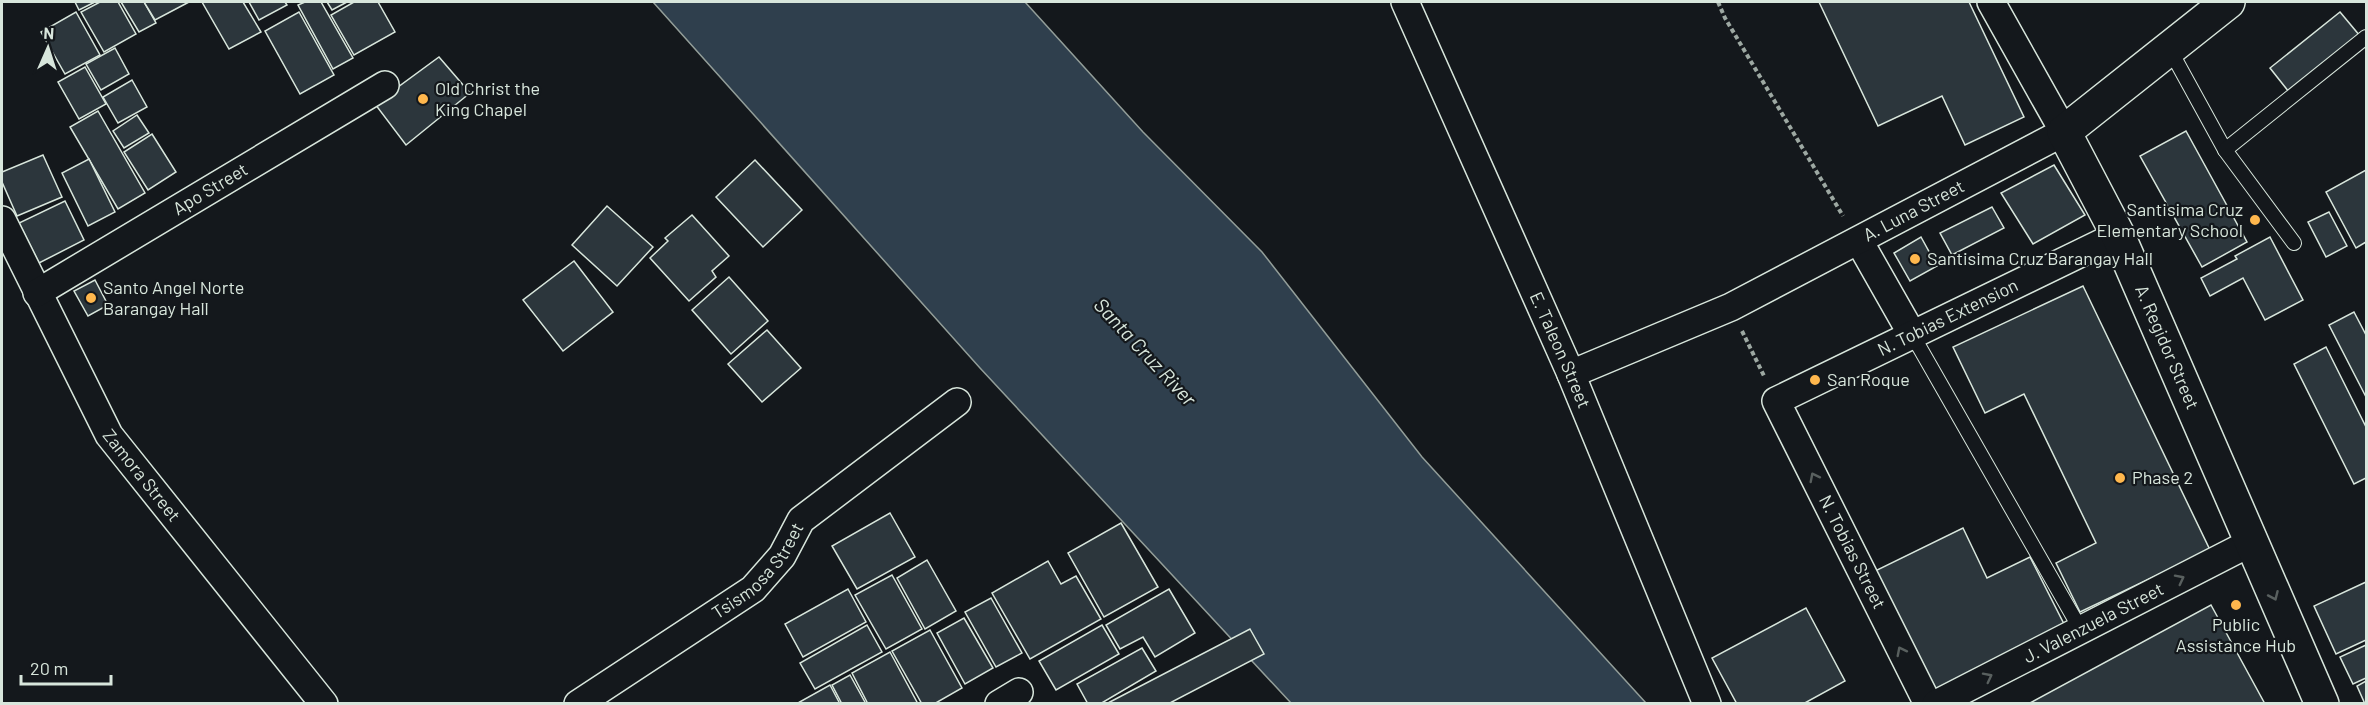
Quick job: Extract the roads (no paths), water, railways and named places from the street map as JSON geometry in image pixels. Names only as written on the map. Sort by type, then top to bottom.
[{"type":"street","name":"E. Taleon Street","points":[[1405,2],[1571,374],[1707,704]]},
{"type":"street","name":"A. Regidor Street","points":[[1991,2],[2064,132],[2118,235],[2250,543],[2322,704]]},
{"type":"street","name":"A. Luna Street","points":[[1571,374],[1731,307],[2064,132],[2228,2]]},
{"type":"street","name":"Apo Street","points":[[37,293],[385,85]]},
{"type":"street","name":"Zamora Street","points":[[2,220],[109,435],[324,704]]},
{"type":"street","name":"N. Tobias Extension","points":[[1776,401],[2118,235]]},
{"type":"street","points":[[1859,241],[1913,336]]},
{"type":"street","name":"N. Tobias Street","points":[[1776,401],[1928,704]]},
{"type":"street","name":"Tsismosa Street","points":[[578,704],[753,589],[782,556],[801,520],[957,402]]},
{"type":"street","name":"J. Valenzuela Street","points":[[1936,704],[2250,543]]},
{"type":"lane","points":[[2225,150],[2367,37]]},
{"type":"lane","points":[[2169,48],[2225,150],[2294,243]]},
{"type":"lane","points":[[1913,336],[2081,630]]},
{"type":"water","name":"Santa Cruz River","points":[[653,2],[1025,2],[1143,132],[1262,252],[1422,457],[1646,703],[1291,703],[980,368]]},
{"type":"place","name":"Old Christ the King Chapel","points":[[423,99]]},
{"type":"place","name":"Santisima Cruz Elementary School","points":[[2255,220]]},
{"type":"place","name":"Santisima Cruz Barangay Hall","points":[[1915,259]]},
{"type":"place","name":"Santo Angel Norte Barangay Hall","points":[[91,298]]},
{"type":"place","name":"San Roque","points":[[1815,380]]},
{"type":"place","name":"Phase 2","points":[[2120,478]]},
{"type":"place","name":"Public Assistance Hub","points":[[2236,605]]}]
